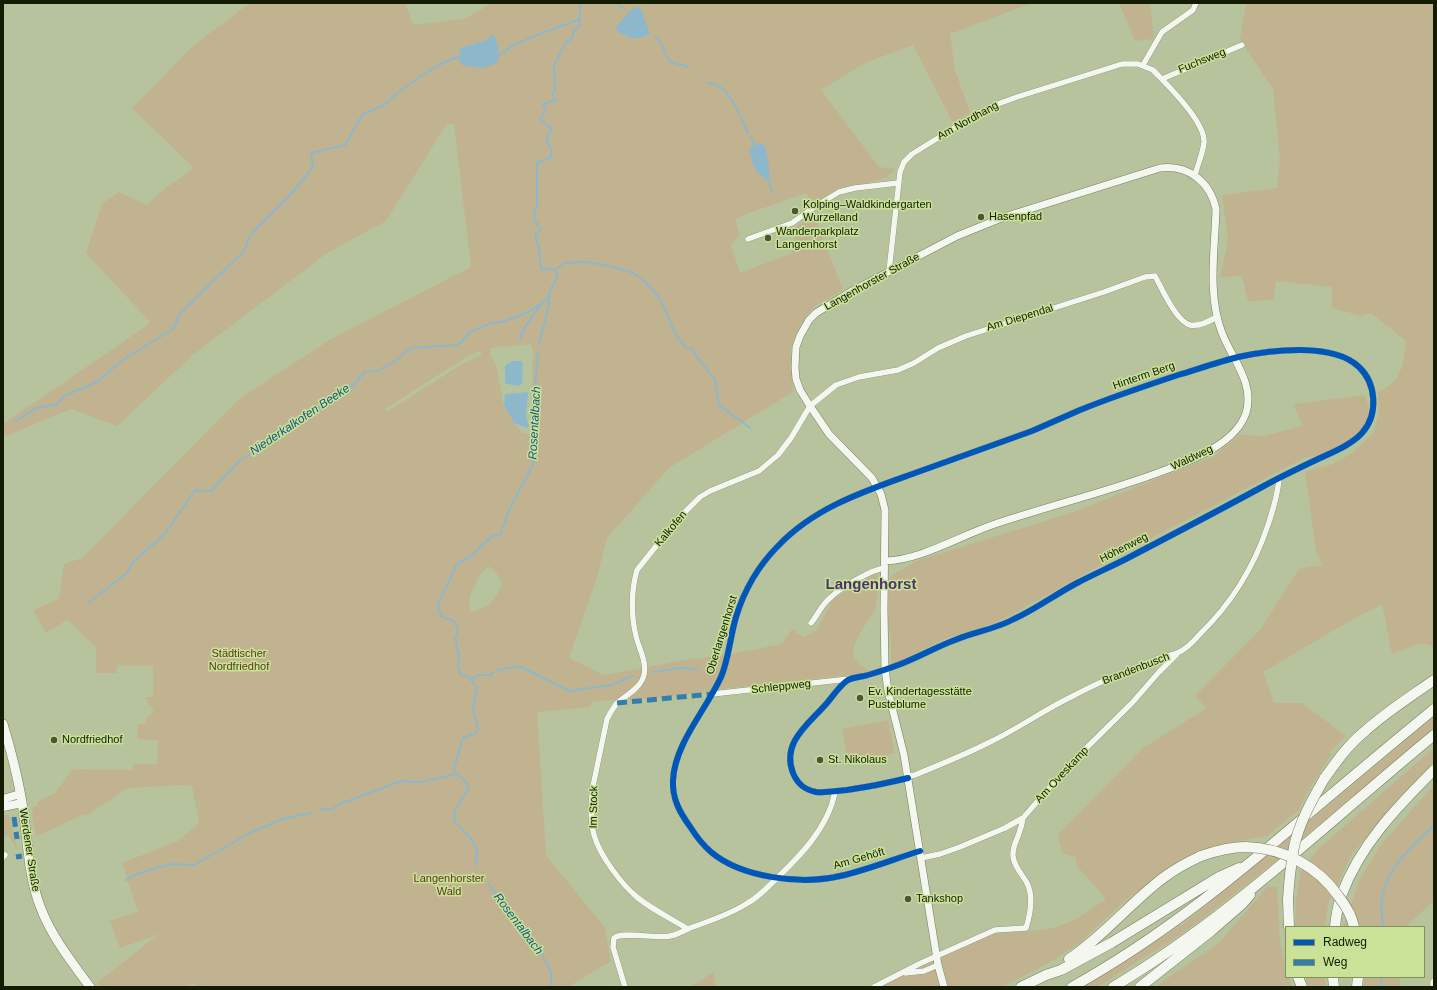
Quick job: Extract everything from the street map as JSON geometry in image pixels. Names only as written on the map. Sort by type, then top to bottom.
[{"type":"highway","points":[[1289,926],[1288,899],[1294,847],[1298,832],[1309,807],[1324,779],[1342,755],[1363,732],[1392,709],[1434,680]]},
{"type":"highway","points":[[1072,987],[1121,958],[1170,926],[1253,861],[1434,709]]},
{"type":"highway","points":[[1113,987],[1159,958],[1206,924],[1266,877],[1434,735]]},
{"type":"highway","points":[[1335,926],[1341,895],[1366,846],[1392,815],[1434,770]]},
{"type":"highway","points":[[1046,975],[1093,941],[1163,878],[1188,862],[1219,850],[1245,847],[1268,849],[1294,858],[1312,869],[1332,887],[1344,904],[1354,926]]},
{"type":"highway","points":[[1021,987],[1046,975],[1061,970],[1111,943],[1219,877],[1253,861]]},
{"type":"highway","points":[[1140,987],[1185,952],[1242,904],[1266,877]]},
{"type":"main road","name":"Werdener Straße","points":[[3,724],[14,762],[21,798],[31,873],[40,907],[56,939],[90,987]]},
{"type":"main road","points":[[3,799],[21,798]]},
{"type":"main road","points":[[3,807],[21,798]]},
{"type":"street","points":[[1195,174],[1204,140],[1197,119],[1153,70],[1143,65],[1162,32],[1193,10],[1196,3]]},
{"type":"street","name":"Fuchsweg","points":[[1162,79],[1242,45]]},
{"type":"street","name":"Am Nordhang","points":[[889,271],[900,172],[904,162],[912,154],[977,114],[995,105],[1122,64],[1133,63],[1143,65]]},
{"type":"street","name":"Langenhorster Straße","points":[[944,987],[938,965],[908,777],[901,740],[888,691],[885,669],[885,510],[877,487],[865,470],[829,434],[800,390],[796,379],[796,347],[804,328],[816,313],[852,291],[957,236],[979,227],[1160,168],[1168,166],[1195,174]]},
{"type":"street","name":"Waldweg","points":[[885,565],[915,556],[998,523],[1111,489],[1169,468],[1214,448],[1235,432],[1246,414],[1248,396],[1247,388],[1222,332],[1215,306],[1213,285],[1216,209],[1214,199],[1208,188],[1195,174]]},
{"type":"street","points":[[748,239],[792,223],[839,192],[855,188],[898,183]]},
{"type":"street","name":"Am Diependal","points":[[810,406],[836,385],[846,381],[858,377],[898,370],[914,363],[938,348],[957,339],[996,325],[1104,292],[1145,277],[1155,276],[1169,302],[1184,322],[1192,325],[1200,324],[1218,317]]},
{"type":"street","name":"Hinterm Berg","points":[[877,487],[1035,430],[1085,408],[1122,394],[1234,358],[1274,351],[1329,353],[1353,361],[1366,375],[1370,383],[1372,393],[1372,413],[1365,430]]},
{"type":"street","name":"Kalkofen","points":[[623,698],[634,690],[642,681],[645,672],[644,662],[635,629],[633,585],[637,570],[678,520],[700,497],[710,491],[759,470],[778,455],[789,442],[810,406]]},
{"type":"street","name":"Höhenweg","points":[[850,679],[863,677],[893,667],[958,638],[1015,619],[1084,579],[1346,445],[1360,436],[1365,430]]},
{"type":"street","name":"Brandenbusch","points":[[850,679],[841,686],[793,742],[790,759],[791,768],[798,782],[810,791],[835,792],[915,775],[968,753],[994,740],[1071,696],[1159,658],[1177,654],[1193,641],[1218,616],[1245,577],[1264,539],[1277,494],[1279,478]]},
{"type":"street","name":"Oberlangenhorst","points":[[712,694],[723,673],[737,614],[748,589],[768,557],[789,535],[823,510],[877,487]]},
{"type":"street","points":[[811,623],[829,598],[855,581],[885,565]]},
{"type":"street","name":"Am Oveskamp","points":[[920,854],[940,854],[1000,831],[1023,818],[1069,765],[1132,703],[1158,672],[1177,654]]},
{"type":"street","name":"Schleppweg","points":[[712,694],[850,679]]},
{"type":"street","name":"Am Gehöft","points":[[712,694],[686,740],[675,766],[673,785],[679,812],[692,831],[712,853],[725,861],[750,871],[778,877],[799,879],[836,877],[920,854]]},
{"type":"street","name":"Im Stock","points":[[623,698],[610,712],[605,726],[592,796],[594,834],[600,848],[613,870],[628,889],[651,907],[688,929]]},
{"type":"street","points":[[625,987],[613,947],[614,938],[617,935],[655,937],[670,936],[746,904],[755,898],[778,877],[800,855],[812,840],[829,810],[835,792]]},
{"type":"street","points":[[874,987],[995,930],[1026,928],[1030,908],[1030,892],[1027,884],[1017,870],[1012,856],[1014,843],[1020,831],[1023,818]]},
{"type":"street","points":[[903,973],[924,971],[938,965]]},
{"type":"street","points":[[1433,987],[1434,981]]},
{"type":"green space","points":[[250,3],[405,3],[413,25],[464,19],[490,3],[1032,3],[950,34],[955,70],[970,113],[953,123],[913,45],[865,63],[821,90],[879,167],[895,169],[887,177],[834,192],[812,207],[806,193],[735,218],[739,236],[731,245],[740,273],[792,253],[797,226],[814,215],[843,290],[815,306],[799,327],[790,351],[793,392],[669,468],[607,538],[597,577],[569,658],[604,675],[686,660],[732,654],[782,644],[792,629],[803,637],[817,630],[833,599],[877,573],[877,595],[875,608],[873,614],[856,641],[854,648],[854,655],[857,662],[870,671],[857,674],[730,688],[658,698],[593,701],[590,707],[537,712],[546,855],[605,928],[611,961],[568,987],[196,987],[193,983],[187,987],[100,987],[97,983],[159,934],[120,948],[110,921],[138,912],[122,863],[178,841],[199,823],[192,786],[182,785],[128,788],[86,816],[85,814],[36,835],[32,815],[33,807],[38,805],[37,802],[55,793],[72,770],[133,770],[133,764],[157,764],[158,740],[137,739],[138,724],[146,724],[146,718],[153,713],[153,708],[147,702],[146,697],[153,697],[153,666],[117,665],[117,673],[96,673],[96,647],[75,626],[67,620],[46,633],[33,610],[59,599],[64,564],[82,558],[239,399],[331,339],[471,267],[454,124],[446,125],[386,221],[327,253],[194,354],[117,426],[71,409],[6,436],[3,432],[3,424],[145,327],[150,322],[86,253],[102,204],[119,192],[147,205],[163,190],[194,168],[132,108],[194,45]],"holes":[[[486,40],[459,56],[460,48]],[[531,344],[533,352],[531,434],[522,433],[504,407],[496,364],[490,356],[491,348]],[[481,350],[481,355],[462,364],[387,412],[385,409],[465,358]],[[488,566],[491,568],[497,574],[502,585],[490,603],[481,609],[470,612],[469,606],[471,593],[484,570]]]},
{"type":"green space","points":[[1119,3],[1150,3],[1154,39],[1135,41]]},
{"type":"green space","points":[[1246,3],[1434,3],[1434,646],[1421,643],[1392,654],[1382,604],[1348,622],[1263,672],[1274,703],[1302,703],[1346,736],[1330,752],[1331,755],[1305,796],[1299,810],[1267,836],[1203,850],[1185,858],[1128,898],[1078,944],[1052,961],[1002,987],[949,987],[940,957],[993,933],[1053,928],[1075,920],[1106,899],[1077,866],[1075,857],[1063,854],[1058,835],[1143,748],[1207,708],[1195,696],[1260,630],[1299,569],[1322,565],[1316,551],[1305,471],[1330,465],[1351,454],[1374,432],[1379,411],[1378,392],[1393,382],[1402,365],[1406,341],[1371,313],[1362,316],[1332,308],[1332,287],[1276,281],[1273,300],[1248,301],[1242,276],[1220,277],[1228,241],[1222,195],[1277,188],[1280,159],[1273,89],[1240,40]]},
{"type":"green space","points":[[1365,395],[1369,408],[1368,420],[1363,429],[1337,452],[1304,458],[1110,560],[998,622],[945,639],[891,665],[891,641],[888,622],[889,579],[894,574],[916,561],[1071,513],[1212,457],[1240,435],[1265,436],[1302,426],[1294,404]]},
{"type":"green space","points":[[1434,716],[1434,729],[1269,867],[1186,931],[1097,987],[1080,987],[1114,968],[1183,924],[1318,814]]},
{"type":"green space","points":[[888,720],[895,753],[848,763],[842,729]]},
{"type":"green space","points":[[1434,748],[1434,762],[1401,795],[1352,854],[1328,904],[1325,926],[1295,926],[1296,900],[1301,871],[1318,849]]},
{"type":"green space","points":[[1434,786],[1434,901],[1406,926],[1343,926],[1360,879],[1380,846]]},
{"type":"green space","points":[[3,815],[9,815],[17,848],[8,835],[3,838]]},
{"type":"green space","points":[[1267,887],[1277,887],[1280,944],[1285,963],[1285,978],[1289,978],[1292,987],[1155,987],[1220,942]]},
{"type":"green space","points":[[934,961],[939,987],[877,987]]},
{"type":"green space","points":[[714,972],[716,987],[690,987]]},
{"type":"green space","points":[[1305,978],[1324,978],[1327,987],[1309,987]]},
{"type":"green space","points":[[1364,978],[1400,978],[1401,987],[1364,987]]},
{"type":"water","points":[[635,7],[640,7],[650,34],[640,38],[633,38],[622,34],[617,31],[616,27]]},
{"type":"water","points":[[493,34],[497,41],[498,48],[497,63],[483,68],[461,65],[459,56],[460,48],[486,40]]},
{"type":"water","points":[[760,143],[764,145],[767,154],[769,181],[760,175],[755,168],[749,150]]},
{"type":"water","points":[[512,361],[521,361],[523,364],[522,383],[519,386],[505,383],[505,366]]},
{"type":"water","points":[[528,392],[526,416],[529,426],[527,428],[514,423],[504,405],[505,394]]},
{"type":"waterway","name":"Rosentalbach","points":[[539,344],[549,305],[549,295],[558,276],[555,270],[541,269],[539,249],[535,234],[541,230],[534,219],[537,203],[537,162],[551,158],[552,150],[546,139],[552,129],[540,119],[545,111],[543,104],[556,100],[552,94],[555,90],[554,65],[566,42],[572,39],[574,30],[579,27],[581,3]]},
{"type":"waterway","points":[[617,3],[624,9]]},
{"type":"waterway","points":[[496,56],[520,42],[580,19]]},
{"type":"waterway","points":[[655,37],[661,43],[670,61],[675,64],[689,67]]},
{"type":"waterway","points":[[15,422],[36,408],[56,405],[64,396],[97,382],[124,359],[173,329],[180,314],[244,251],[251,234],[290,195],[313,167],[311,153],[345,145],[362,115],[384,105],[396,94],[425,73],[460,56]]},
{"type":"waterway","points":[[708,83],[717,85],[727,93],[736,106],[748,133]]},
{"type":"waterway","points":[[751,137],[755,147]]},
{"type":"waterway","points":[[768,179],[773,193]]},
{"type":"waterway","points":[[556,269],[565,263],[587,262],[614,267],[633,273],[643,280],[659,297],[675,333],[685,347],[692,349],[715,380],[719,405],[750,428]]},
{"type":"waterway","name":"Niederkalkofen Beeke","points":[[87,604],[128,572],[133,562],[164,535],[195,490],[211,491],[240,460],[269,443],[328,401],[348,390],[365,372],[377,371],[395,361],[411,348],[458,345],[470,332],[491,323],[501,322],[522,315],[542,304],[549,295]]},
{"type":"waterway","points":[[520,339],[526,326],[540,306]]},
{"type":"waterway","name":"Rosentalbach","points":[[476,865],[477,850],[470,837],[455,822],[454,812],[469,787],[465,780],[456,774],[454,769],[463,738],[475,733],[478,729],[473,709],[477,688],[468,676],[461,675],[458,666],[459,657],[455,639],[458,630],[454,621],[441,616],[438,605],[457,563],[469,558],[492,536],[500,535],[510,508],[533,465],[535,389],[538,353]]},
{"type":"waterway","points":[[498,670],[519,666],[569,691],[612,685],[632,676]]},
{"type":"waterway","points":[[654,672],[678,668],[698,669]]},
{"type":"waterway","points":[[471,679],[479,675],[490,675],[493,672]]},
{"type":"waterway","points":[[320,809],[328,810],[401,781],[420,782],[456,774]]},
{"type":"waterway","points":[[126,880],[139,873],[172,864],[194,865],[250,833],[282,819],[311,813]]},
{"type":"waterway","points":[[1383,926],[1381,902],[1384,888],[1389,877],[1401,858],[1434,825]]},
{"type":"waterway","name":"Rosentalbach","points":[[489,884],[500,901],[538,947],[551,972],[551,987]]},
{"type":"waterway","points":[[1381,978],[1381,987]]},
{"type":"marked path","points":[[617,703],[712,694]]},
{"type":"marked path","points":[[14,817],[17,839]]},
{"type":"marked path","points":[[16,857],[22,856]]},
{"type":"cycle path","points":[[908,778],[847,790],[816,792],[805,788],[797,780],[790,762],[791,752],[794,743],[805,726],[848,680],[890,668],[955,640],[1007,622],[1030,611],[1077,583],[1353,441],[1362,433],[1367,425],[1373,408],[1372,390],[1369,381],[1359,367],[1348,359],[1334,354],[1318,351],[1283,350],[1238,357],[1178,375],[1141,387],[1080,410],[1032,431],[859,494],[824,511],[808,521],[792,532],[771,553],[758,570],[743,598],[736,617],[726,662],[721,677],[679,753],[675,766],[673,787],[675,800],[680,811],[697,837],[711,852],[724,861],[739,868],[772,877],[808,880],[825,879],[850,874],[920,851]]},
{"type":"place","name":"Kolping–Waldkindergarten Wurzelland","points":[[795,211]]},
{"type":"place","name":"Hasenpfad","points":[[981,217]]},
{"type":"place","name":"Wanderparkplatz Langenhorst","points":[[768,238]]},
{"type":"place","name":"Ev. Kindertagesstätte Pusteblume","points":[[860,698]]},
{"type":"place","name":"Nordfriedhof","points":[[54,740]]},
{"type":"place","name":"St. Nikolaus","points":[[820,760]]},
{"type":"place","name":"Tankshop","points":[[908,899]]},
{"type":"district","name":"Langenhorst","points":[[871,585]]},
{"type":"park label","name":"Städtischer Nordfriedhof","points":[[239,660]]},
{"type":"park label","name":"Langenhorster Wald","points":[[449,885]]}]
